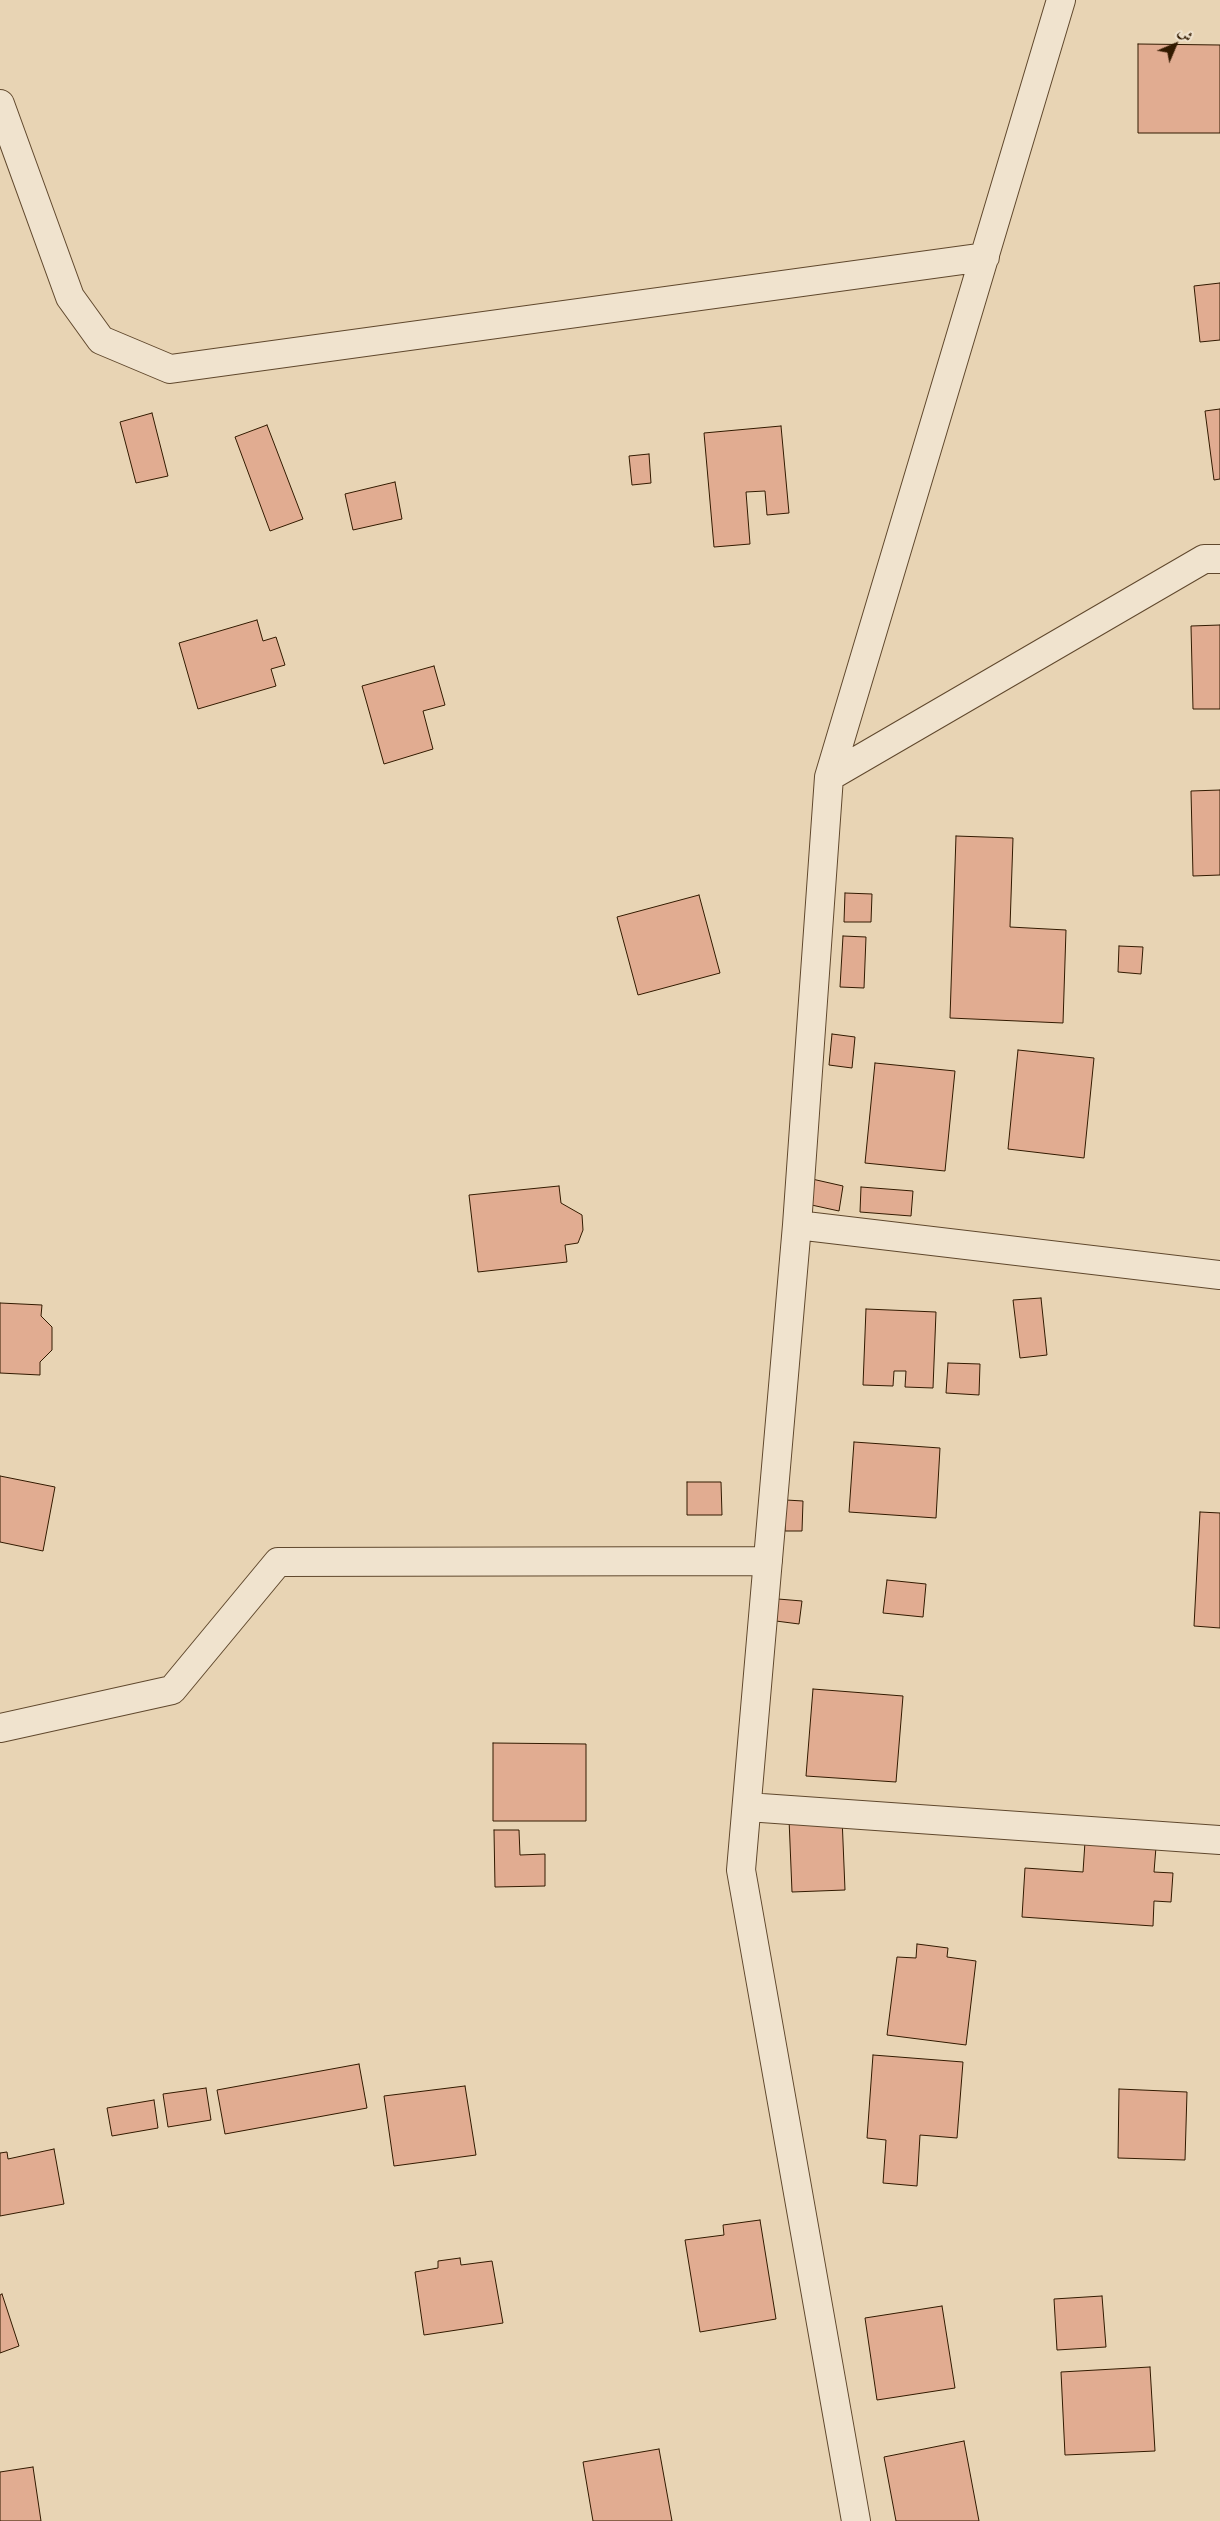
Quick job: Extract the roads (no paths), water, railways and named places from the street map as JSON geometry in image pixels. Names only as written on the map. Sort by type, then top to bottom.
[{"type":"street","points":[[856,2521],[741,1870],[797,1225],[829,777],[1061,0]]},
{"type":"street","points":[[0,104],[70,297],[101,340],[170,368],[984,257]]},
{"type":"street","points":[[829,777],[1204,559],[1220,560]]},
{"type":"street","points":[[797,1225],[1220,1275]]},
{"type":"street","points":[[0,1728],[172,1690],[278,1562],[768,1561]]},
{"type":"street","points":[[747,1806],[1220,1840]]}]
